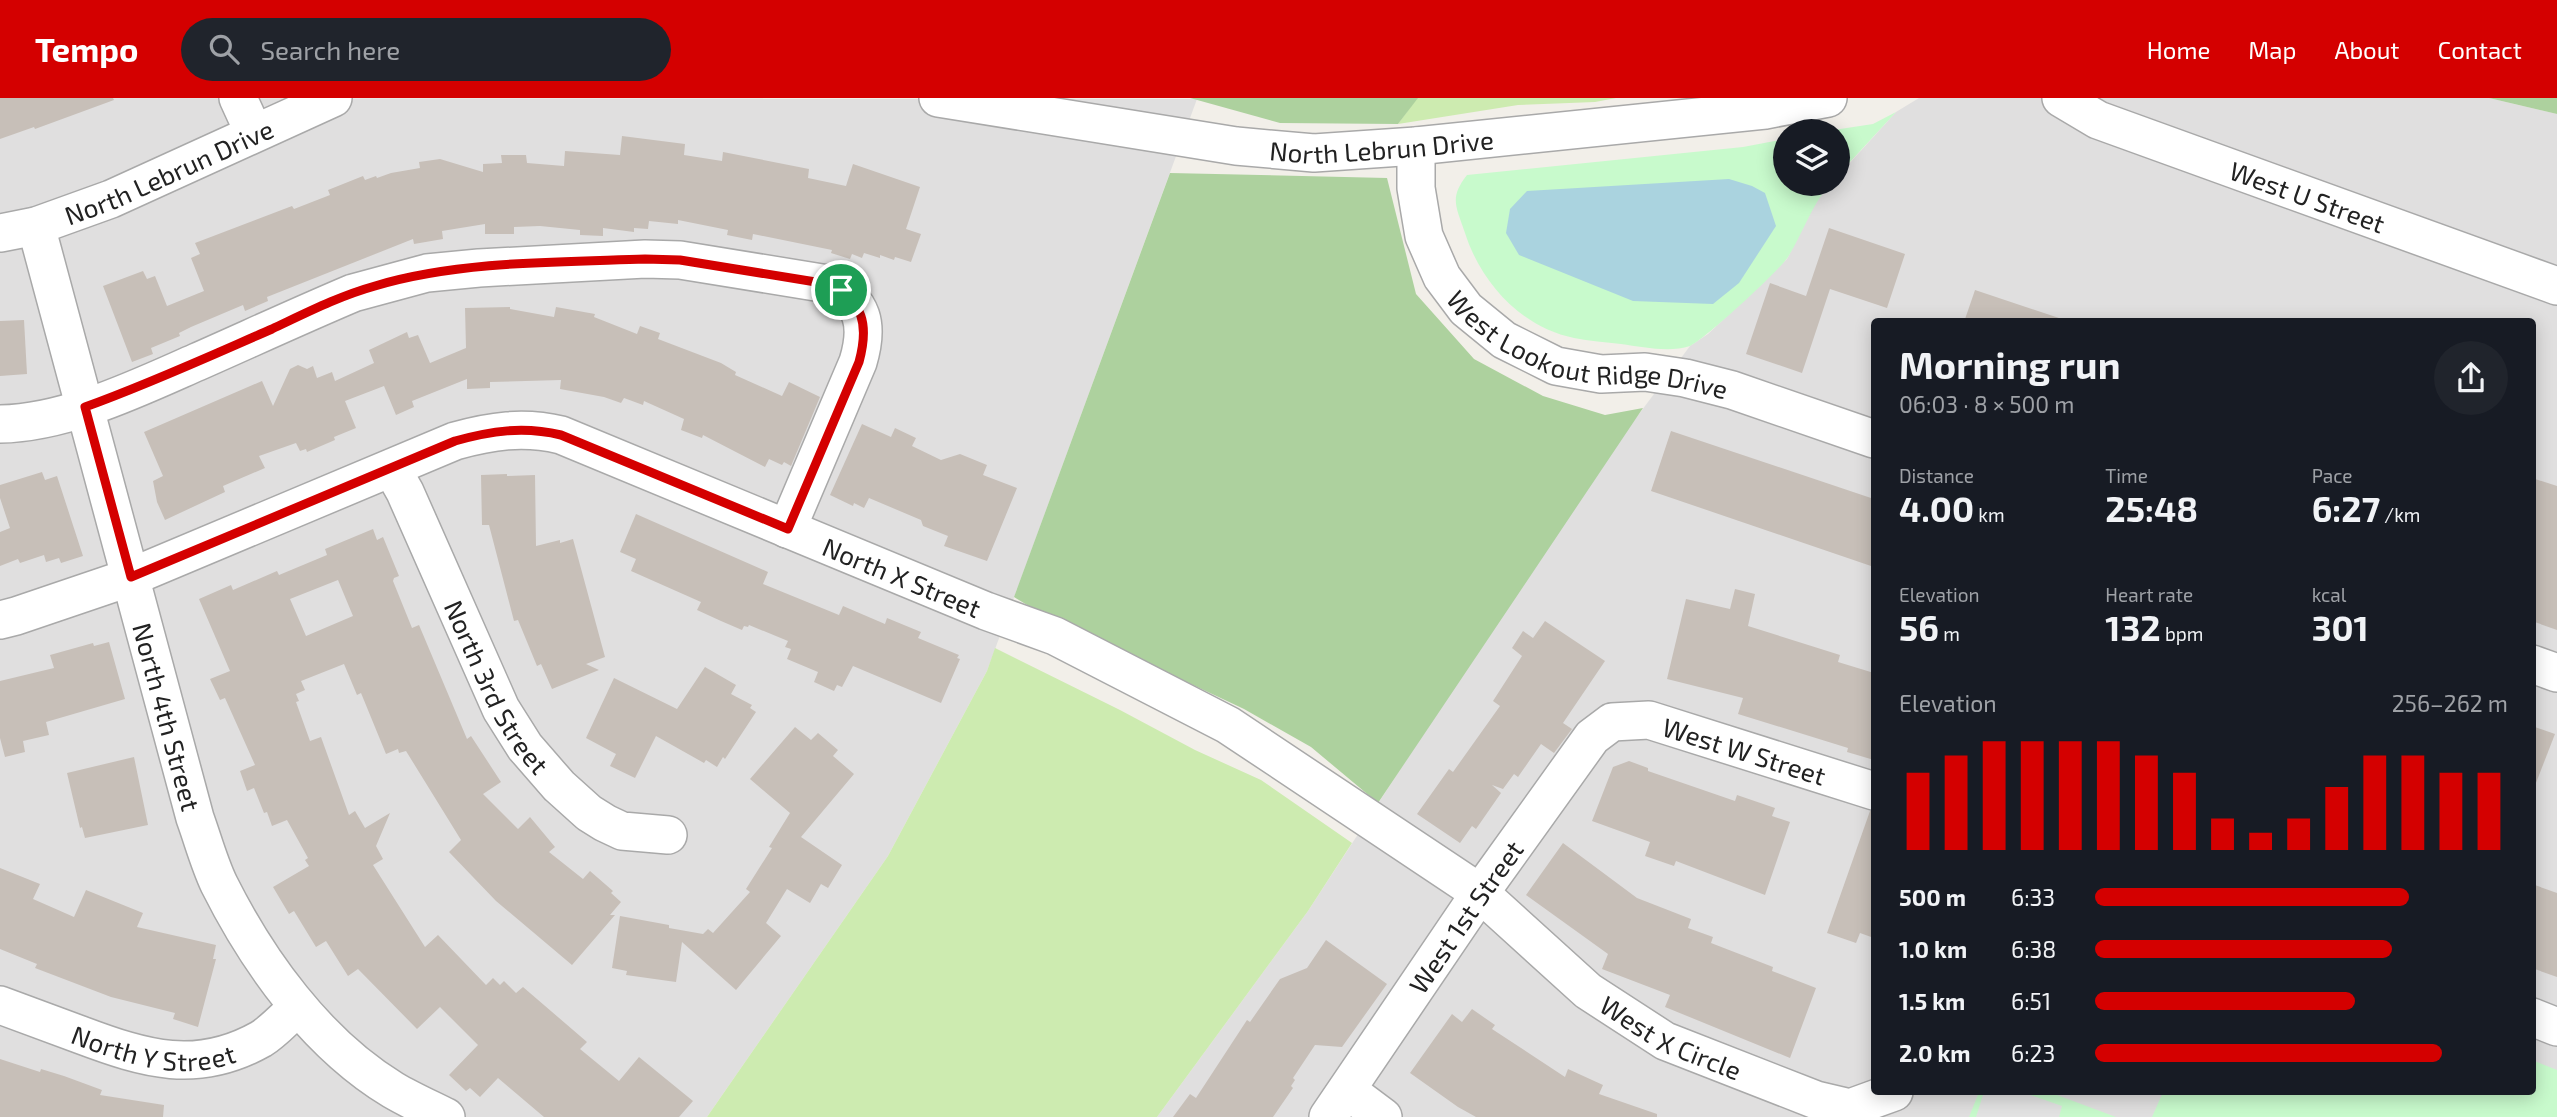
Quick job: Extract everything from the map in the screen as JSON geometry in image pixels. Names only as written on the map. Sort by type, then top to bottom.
[{"type":"street","points":[[238,98],[254,133]]},
{"type":"street","name":"North Lebrun Drive","points":[[0,233],[36,226],[111,199],[333,98]]},
{"type":"street","name":"North Lebrun Drive","points":[[938,98],[1236,146],[1314,153],[1416,146],[1765,110],[1828,98]]},
{"type":"street","name":"West U Street","points":[[2061,98],[2098,120],[2557,286]]},
{"type":"street","name":"West Lookout Ridge Drive","points":[[1416,146],[1416,188],[1424,236],[1443,277],[1466,309],[1504,340],[1556,366],[1601,374],[1645,372],[1685,378],[1732,390],[1871,438]]},
{"type":"street","name":"North 4th Street","points":[[36,226],[195,818],[218,881],[270,970],[298,1007],[359,1065],[392,1089],[446,1117]]},
{"type":"street","points":[[0,424],[28,421],[85,407],[140,387],[353,293],[427,274],[479,268],[654,259],[810,279],[841,290],[852,300],[861,313],[863,345],[859,362],[788,529]]},
{"type":"street","name":"North X Street","points":[[0,620],[16,617],[131,577],[455,441],[513,429],[539,430],[561,435],[986,611],[1055,636],[1228,725],[1480,893]]},
{"type":"street","name":"North 3rd Street","points":[[392,469],[405,492],[501,709],[525,747],[568,794],[605,823],[622,831],[668,835]]},
{"type":"street","points":[[2536,665],[2557,673]]},
{"type":"street","name":"West W Street","points":[[1612,722],[1650,720],[1871,790]]},
{"type":"street","name":"West 1st Street","points":[[1338,1103],[1480,893],[1592,737],[1612,722]]},
{"type":"street","name":"West X Circle","points":[[1480,893],[1588,991],[1665,1041],[1816,1100],[1850,1108],[1886,1095]]},
{"type":"street","name":"North Y Street","points":[[0,1005],[128,1053],[163,1060],[196,1061],[226,1055],[263,1038],[298,1007]]},
{"type":"street","points":[[2536,1019],[2557,1027]]},
{"type":"street","points":[[1338,1103],[1383,1117]]},
{"type":"shaded area","points":[[0,98],[1197,99],[987,671],[888,856],[707,1117],[0,1117]]},
{"type":"shaded area","points":[[1919,98],[2489,98],[2557,114],[2557,1117],[1157,1117],[1308,911],[1585,486],[1690,346],[1708,334],[1787,259],[1820,196],[1850,196],[1850,163],[1896,112]]},
{"type":"shaded area","points":[[1983,1095],[2031,1095],[2062,1106],[2059,1117],[1976,1117]]},
{"type":"green space","points":[[1190,98],[1418,98],[1398,124],[1280,123]]},
{"type":"green space","points":[[1417,98],[1616,98],[1595,102],[1518,105],[1398,124]]},
{"type":"green space","points":[[2489,98],[2557,98],[2557,114]]},
{"type":"green space","points":[[1896,112],[1850,162],[1850,128],[1873,124]]},
{"type":"green space","points":[[1773,141],[1773,196],[1822,196],[1782,264],[1710,332],[1690,346],[1682,348],[1656,349],[1580,339],[1537,324],[1506,300],[1481,269],[1457,209],[1456,196],[1467,175],[1743,147]]},
{"type":"green space","points":[[1170,173],[1387,178],[1416,294],[1474,359],[1543,396],[1605,415],[1643,408],[1378,803],[1311,747],[1244,709],[1042,614],[1014,597]]},
{"type":"green space","points":[[995,648],[1195,750],[1261,780],[1352,843],[1308,911],[1157,1117],[707,1117],[888,856],[987,671]]},
{"type":"green space","points":[[2536,1062],[2557,1070],[2557,1117],[2152,1117],[2162,1095],[2536,1095]]},
{"type":"green space","points":[[1978,1095],[2057,1095],[2116,1117],[1969,1117]]},
{"type":"water","points":[[1729,179],[1765,193],[1776,226],[1739,283],[1713,304],[1633,301],[1519,255],[1506,233],[1510,209],[1527,191]]},
{"type":"building","points":[[0,98],[113,98],[114,100],[0,139]]},
{"type":"building","points":[[622,136],[685,144],[684,155],[722,161],[723,152],[809,169],[808,178],[846,186],[853,164],[920,187],[906,229],[921,234],[911,262],[864,253],[862,258],[852,254],[850,259],[831,253],[832,250],[753,234],[752,240],[727,235],[728,230],[678,220],[678,224],[649,221],[648,229],[634,228],[634,232],[603,228],[603,236],[580,235],[580,230],[540,226],[514,227],[514,234],[485,234],[485,224],[442,231],[443,239],[414,244],[413,239],[267,297],[268,301],[245,311],[243,305],[179,333],[180,336],[151,348],[153,354],[132,362],[103,286],[143,271],[147,279],[155,276],[167,306],[204,291],[191,258],[200,254],[195,243],[292,206],[294,209],[330,195],[328,190],[363,176],[365,180],[376,176],[377,178],[420,168],[419,162],[440,159],[483,172],[483,164],[502,163],[501,155],[526,155],[527,163],[564,166],[565,151],[620,155]]},
{"type":"building","points":[[1829,228],[1905,254],[1887,308],[1830,289],[1802,373],[1746,354],[1770,283],[1806,296]]},
{"type":"building","points":[[1975,290],[2059,318],[1965,318]]},
{"type":"building","points":[[510,307],[554,317],[556,307],[595,314],[594,317],[637,334],[640,326],[660,333],[658,339],[721,363],[736,372],[735,375],[782,396],[789,382],[820,397],[791,466],[769,459],[765,467],[703,435],[702,438],[681,430],[684,419],[644,401],[643,405],[624,398],[621,403],[560,389],[561,380],[490,382],[490,388],[467,389],[467,379],[412,401],[414,407],[396,415],[384,386],[345,401],[356,428],[307,452],[306,449],[300,451],[296,443],[259,456],[265,468],[223,486],[225,492],[165,520],[157,502],[153,481],[163,476],[144,432],[262,381],[273,406],[290,369],[298,365],[307,369],[313,366],[317,378],[332,372],[335,381],[374,363],[369,350],[407,332],[409,338],[418,335],[430,363],[466,348],[465,308]]},
{"type":"building","points":[[24,320],[27,374],[0,376],[0,321]]},
{"type":"building","points":[[862,424],[891,437],[895,428],[916,438],[912,446],[941,460],[960,454],[987,465],[983,475],[1017,488],[987,561],[944,546],[948,536],[923,526],[921,520],[869,498],[864,508],[830,495]]},
{"type":"building","points":[[1671,431],[1871,498],[1871,566],[1651,491]]},
{"type":"building","points":[[42,472],[45,480],[57,476],[83,556],[61,563],[59,558],[46,562],[44,555],[20,563],[18,559],[0,566],[0,532],[10,528],[0,498],[0,485]]},
{"type":"building","points":[[481,475],[535,475],[536,546],[573,539],[605,657],[586,664],[599,670],[552,689],[541,664],[537,666],[518,620],[514,621],[489,525],[482,525]]},
{"type":"building","points":[[2536,479],[2557,486],[2557,630],[2536,622]]},
{"type":"building","points":[[636,514],[768,572],[763,584],[839,615],[843,606],[885,624],[887,618],[921,632],[918,638],[959,655],[957,658],[960,659],[941,703],[853,666],[842,687],[837,685],[834,691],[814,682],[818,672],[787,659],[791,649],[785,647],[788,641],[749,625],[742,630],[721,621],[697,610],[701,602],[631,571],[636,559],[620,552]]},
{"type":"building","points":[[373,529],[377,540],[383,537],[399,576],[393,581],[412,628],[419,625],[467,739],[471,736],[501,782],[483,794],[518,829],[530,817],[555,847],[549,852],[583,879],[590,871],[613,891],[611,893],[621,902],[610,915],[615,915],[572,965],[496,901],[449,852],[461,840],[406,751],[399,753],[398,749],[386,754],[361,693],[357,695],[344,664],[301,681],[305,690],[296,694],[299,701],[296,702],[310,741],[321,737],[349,815],[355,811],[365,828],[390,813],[376,846],[383,859],[373,865],[425,947],[438,935],[486,985],[493,978],[500,985],[504,981],[516,993],[523,987],[587,1042],[580,1049],[619,1081],[639,1057],[693,1101],[679,1117],[544,1117],[498,1078],[480,1097],[470,1088],[466,1091],[449,1075],[478,1045],[440,1007],[417,1029],[358,969],[348,976],[326,941],[316,947],[294,911],[289,914],[273,887],[309,866],[305,860],[308,858],[287,820],[272,826],[254,788],[247,791],[240,771],[255,765],[225,698],[220,700],[210,679],[230,671],[199,599],[231,585],[233,590],[277,571],[279,575],[327,555],[325,549]],"holes":[[[338,580],[353,616],[306,636],[290,599]]]},
{"type":"building","points":[[1735,589],[1755,594],[1748,626],[1840,655],[1838,662],[1871,672],[1871,759],[1847,752],[1848,748],[1738,714],[1743,698],[1667,679],[1686,599],[1730,609]]},
{"type":"building","points":[[1545,621],[1605,661],[1563,723],[1572,729],[1554,753],[1541,744],[1518,777],[1514,774],[1503,789],[1492,785],[1501,793],[1476,829],[1472,826],[1460,843],[1417,814],[1449,769],[1453,772],[1500,706],[1493,701],[1522,656],[1512,648],[1523,631],[1533,638]]},
{"type":"building","points":[[109,642],[125,699],[46,722],[49,735],[23,741],[25,752],[5,757],[0,738],[0,681],[54,668],[50,655],[93,643],[94,646]]},
{"type":"building","points":[[705,667],[736,685],[731,694],[752,705],[750,708],[756,712],[717,767],[706,760],[704,763],[656,736],[635,778],[610,766],[616,754],[586,738],[614,678],[677,709]]},
{"type":"building","points":[[795,727],[811,740],[818,733],[838,750],[833,756],[854,774],[801,837],[842,865],[828,888],[821,884],[810,903],[787,889],[766,923],[781,936],[736,990],[682,942],[676,982],[626,975],[627,971],[612,968],[620,916],[703,934],[708,929],[713,933],[750,892],[746,889],[790,813],[750,779]]},
{"type":"building","points":[[2536,727],[2555,734],[2536,783]]},
{"type":"building","points":[[134,757],[148,825],[85,838],[82,827],[80,828],[67,773]]},
{"type":"building","points":[[1629,761],[1648,768],[1648,771],[1735,801],[1737,795],[1775,808],[1772,816],[1790,822],[1765,895],[1676,861],[1674,866],[1645,856],[1650,842],[1592,821],[1613,767]]},
{"type":"building","points":[[1871,811],[1871,937],[1860,933],[1856,943],[1827,933]]},
{"type":"building","points":[[1563,843],[1637,898],[1691,919],[1688,928],[1713,937],[1711,943],[1773,967],[1772,971],[1816,988],[1790,1058],[1665,1007],[1670,995],[1602,969],[1608,954],[1526,895]]},
{"type":"building","points":[[0,868],[40,884],[33,899],[74,917],[86,890],[143,913],[137,927],[216,945],[213,959],[216,959],[198,1027],[173,1019],[175,1013],[111,997],[35,968],[37,964],[0,949]]},
{"type":"building","points":[[2536,885],[2557,893],[2557,977],[2536,969]]},
{"type":"building","points":[[1326,940],[1387,984],[1342,1047],[1315,1045],[1293,1078],[1293,1088],[1273,1117],[1173,1117],[1190,1094],[1196,1098],[1247,1020],[1250,1022],[1280,979],[1307,968]]},
{"type":"building","points":[[1472,1009],[1495,1025],[1492,1029],[1565,1077],[1568,1069],[1603,1085],[1599,1094],[1657,1114],[1657,1117],[1476,1117],[1458,1107],[1410,1073],[1452,1014],[1462,1022]]},
{"type":"building","points":[[0,1059],[40,1072],[41,1069],[64,1076],[102,1090],[100,1095],[164,1105],[163,1117],[0,1117]]},
{"type":"route","points":[[645,259],[680,260],[810,279],[841,290],[861,313],[863,345],[859,362],[788,529],[561,435],[539,430],[513,429],[455,441],[131,577],[85,407],[140,387],[353,293],[427,274],[479,268],[645,259]]}]
